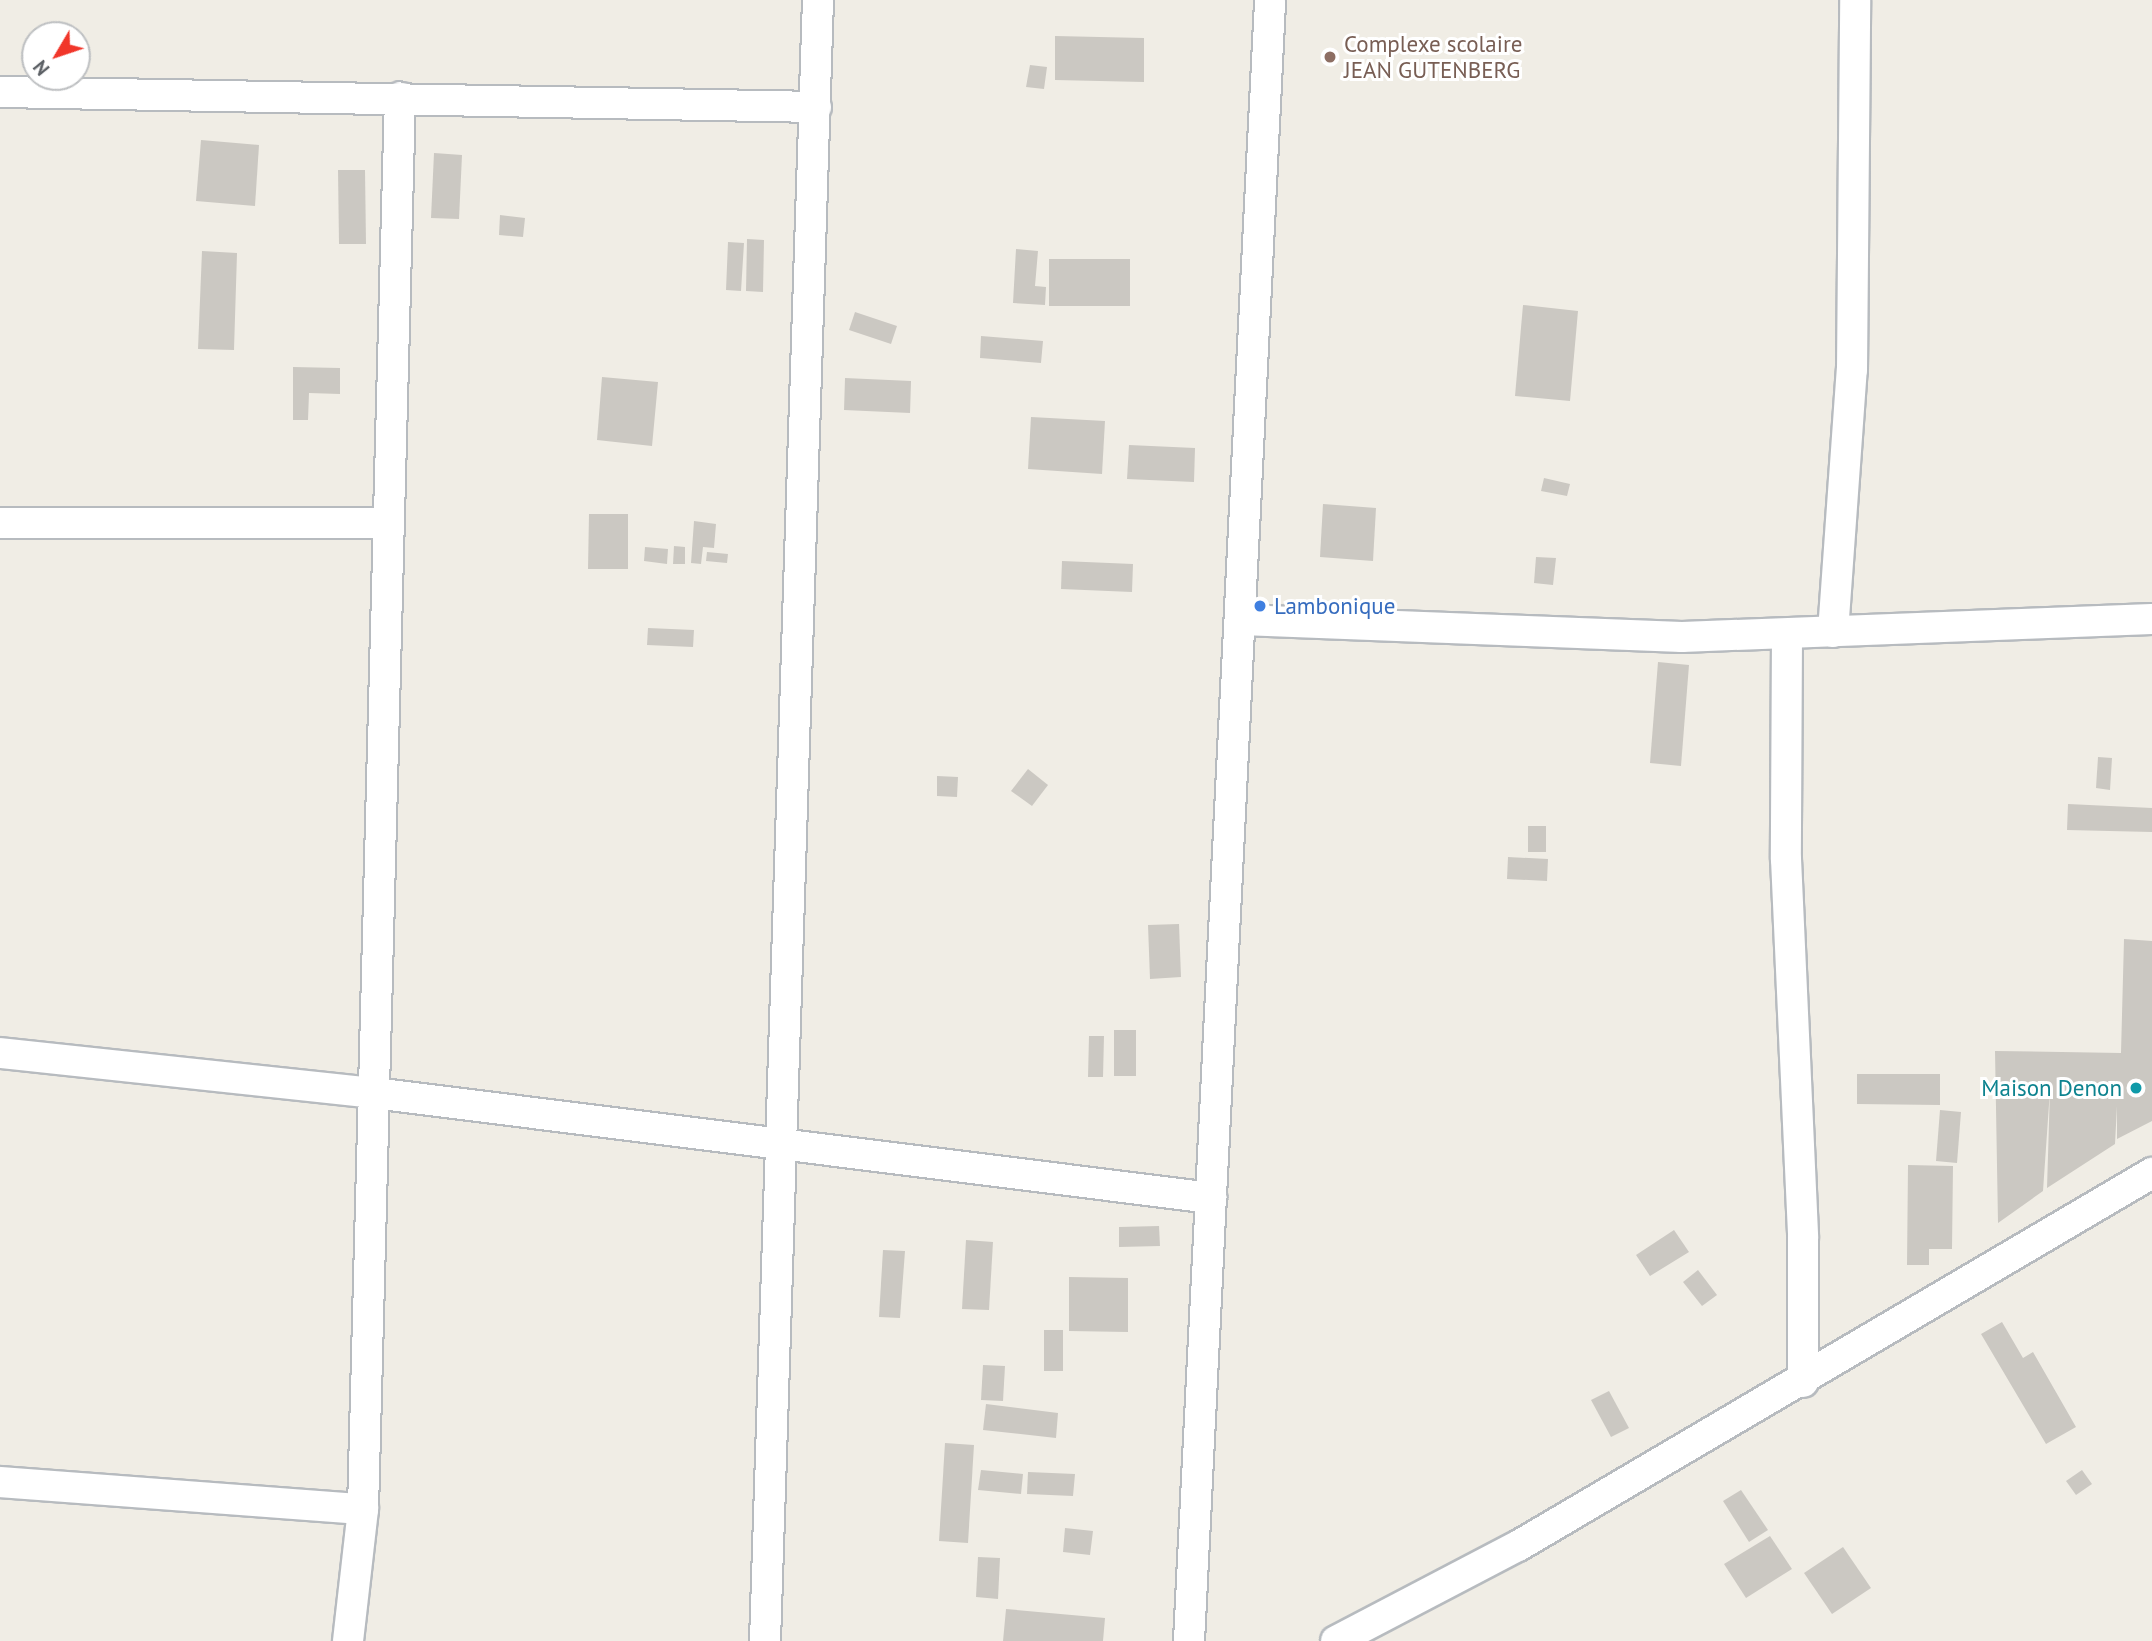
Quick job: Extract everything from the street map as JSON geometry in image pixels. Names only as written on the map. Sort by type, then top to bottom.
[{"type":"street","points":[[765,1641],[818,0]]},
{"type":"street","points":[[1189,1641],[1242,620],[1270,0]]},
{"type":"street","points":[[1833,632],[1852,370],[1855,0]]},
{"type":"street","points":[[0,92],[400,97],[816,107]]},
{"type":"street","points":[[348,1641],[363,1509],[400,97]]},
{"type":"street","points":[[0,523],[389,523]]},
{"type":"street","points":[[1242,620],[1682,638],[2152,619]]},
{"type":"street","points":[[1787,635],[1785,846],[1803,1238],[1803,1382]]},
{"type":"street","points":[[0,1053],[374,1093],[1211,1198]]},
{"type":"street","points":[[1336,1641],[1518,1546],[1803,1382],[2152,1172]]},
{"type":"street","points":[[0,1482],[363,1509]]},
{"type":"building","points":[[1055,36],[1144,38],[1144,82],[1055,80]]},
{"type":"building","points":[[1030,65],[1047,67],[1044,89],[1026,87]]},
{"type":"building","points":[[201,140],[259,145],[255,206],[196,201]]},
{"type":"building","points":[[434,153],[462,155],[459,219],[431,218]]},
{"type":"building","points":[[338,170],[365,170],[366,244],[339,244]]},
{"type":"building","points":[[500,215],[525,218],[523,237],[499,235]]},
{"type":"building","points":[[747,239],[764,240],[763,292],[746,291]]},
{"type":"building","points":[[728,242],[744,243],[741,291],[726,290]]},
{"type":"building","points":[[1016,249],[1038,251],[1035,286],[1046,287],[1045,305],[1013,303]]},
{"type":"building","points":[[202,251],[237,253],[234,350],[198,349]]},
{"type":"building","points":[[1049,259],[1130,259],[1130,306],[1049,306]]},
{"type":"building","points":[[1523,305],[1578,311],[1570,401],[1515,396]]},
{"type":"building","points":[[855,312],[897,326],[891,344],[849,330]]},
{"type":"building","points":[[981,336],[1043,341],[1041,363],[980,358]]},
{"type":"building","points":[[293,367],[340,368],[340,394],[309,393],[308,420],[293,420]]},
{"type":"building","points":[[602,377],[658,382],[652,446],[597,440]]},
{"type":"building","points":[[845,378],[911,381],[910,413],[844,410]]},
{"type":"building","points":[[1031,417],[1105,421],[1102,474],[1028,469]]},
{"type":"building","points":[[1129,445],[1195,448],[1194,482],[1127,479]]},
{"type":"building","points":[[1544,478],[1570,484],[1567,496],[1541,491]]},
{"type":"building","points":[[1323,504],[1376,508],[1373,561],[1320,557]]},
{"type":"building","points":[[589,514],[628,514],[628,569],[588,569]]},
{"type":"building","points":[[694,521],[716,524],[714,548],[703,547],[701,564],[691,563]]},
{"type":"building","points":[[674,546],[685,547],[685,564],[673,564]]},
{"type":"building","points":[[645,547],[668,549],[667,564],[644,561]]},
{"type":"building","points":[[707,552],[728,554],[727,563],[706,561]]},
{"type":"building","points":[[1536,557],[1556,558],[1553,585],[1534,583]]},
{"type":"building","points":[[1062,561],[1133,564],[1132,592],[1061,589]]},
{"type":"building","points":[[648,628],[694,630],[693,647],[647,645]]},
{"type":"building","points":[[1658,662],[1689,665],[1681,766],[1650,763]]},
{"type":"building","points":[[2098,757],[2112,758],[2110,790],[2096,788]]},
{"type":"building","points":[[1028,769],[1048,785],[1032,806],[1011,791]]},
{"type":"building","points":[[937,776],[958,777],[957,797],[937,796]]},
{"type":"building","points":[[2068,804],[2152,808],[2152,832],[2067,830]]},
{"type":"building","points":[[1528,826],[1546,826],[1546,852],[1528,852]]},
{"type":"building","points":[[1508,857],[1548,859],[1547,881],[1507,879]]},
{"type":"building","points":[[1179,924],[1181,977],[1150,979],[1148,925]]},
{"type":"building","points":[[2124,939],[2152,941],[2152,1121],[2117,1139],[2117,1106],[2115,1144],[2047,1188],[2050,1090],[2043,1191],[1998,1223],[1995,1051],[2121,1053]]},
{"type":"building","points":[[1114,1030],[1136,1030],[1136,1076],[1114,1076]]},
{"type":"building","points":[[1089,1036],[1104,1036],[1103,1077],[1088,1077]]},
{"type":"building","points":[[1857,1074],[1940,1074],[1940,1105],[1857,1104]]},
{"type":"building","points":[[1940,1110],[1961,1112],[1957,1163],[1936,1161]]},
{"type":"building","points":[[1908,1165],[1953,1166],[1952,1249],[1929,1249],[1929,1265],[1907,1265]]},
{"type":"building","points":[[1159,1226],[1160,1246],[1119,1247],[1119,1227]]},
{"type":"building","points":[[1674,1230],[1689,1252],[1650,1276],[1636,1255]]},
{"type":"building","points":[[966,1240],[993,1242],[989,1310],[962,1309]]},
{"type":"building","points":[[883,1250],[905,1251],[900,1318],[879,1317]]},
{"type":"building","points":[[1698,1270],[1717,1295],[1702,1306],[1683,1282]]},
{"type":"building","points":[[1069,1277],[1128,1278],[1128,1332],[1069,1331]]},
{"type":"building","points":[[2002,1322],[2023,1358],[2033,1352],[2076,1427],[2046,1444],[1981,1334]]},
{"type":"building","points":[[1044,1330],[1063,1330],[1063,1371],[1044,1371]]},
{"type":"building","points":[[983,1365],[1005,1366],[1003,1401],[981,1400]]},
{"type":"building","points":[[1609,1391],[1629,1428],[1611,1437],[1591,1400]]},
{"type":"building","points":[[986,1404],[1058,1413],[1056,1438],[983,1430]]},
{"type":"building","points":[[945,1443],[974,1445],[968,1543],[939,1541]]},
{"type":"building","points":[[981,1470],[1023,1474],[1021,1494],[978,1490]]},
{"type":"building","points":[[2082,1470],[2092,1484],[2076,1495],[2066,1481]]},
{"type":"building","points":[[1028,1472],[1075,1474],[1073,1496],[1027,1494]]},
{"type":"building","points":[[1741,1490],[1768,1530],[1749,1542],[1723,1501]]},
{"type":"building","points":[[1065,1528],[1093,1531],[1090,1555],[1063,1552]]},
{"type":"building","points":[[1770,1536],[1792,1569],[1746,1598],[1724,1564]]},
{"type":"building","points":[[1843,1547],[1871,1588],[1832,1614],[1804,1573]]},
{"type":"building","points":[[978,1557],[1000,1558],[998,1599],[976,1597]]},
{"type":"building","points":[[1006,1609],[1105,1618],[1103,1641],[1003,1641]]},
{"type":"place","name":"Complexe scolaire JEAN GUTENBERG","points":[[1330,57]]},
{"type":"place","name":"Lambonique","points":[[1260,606]]},
{"type":"place","name":"Maison Denon","points":[[2136,1088]]}]
